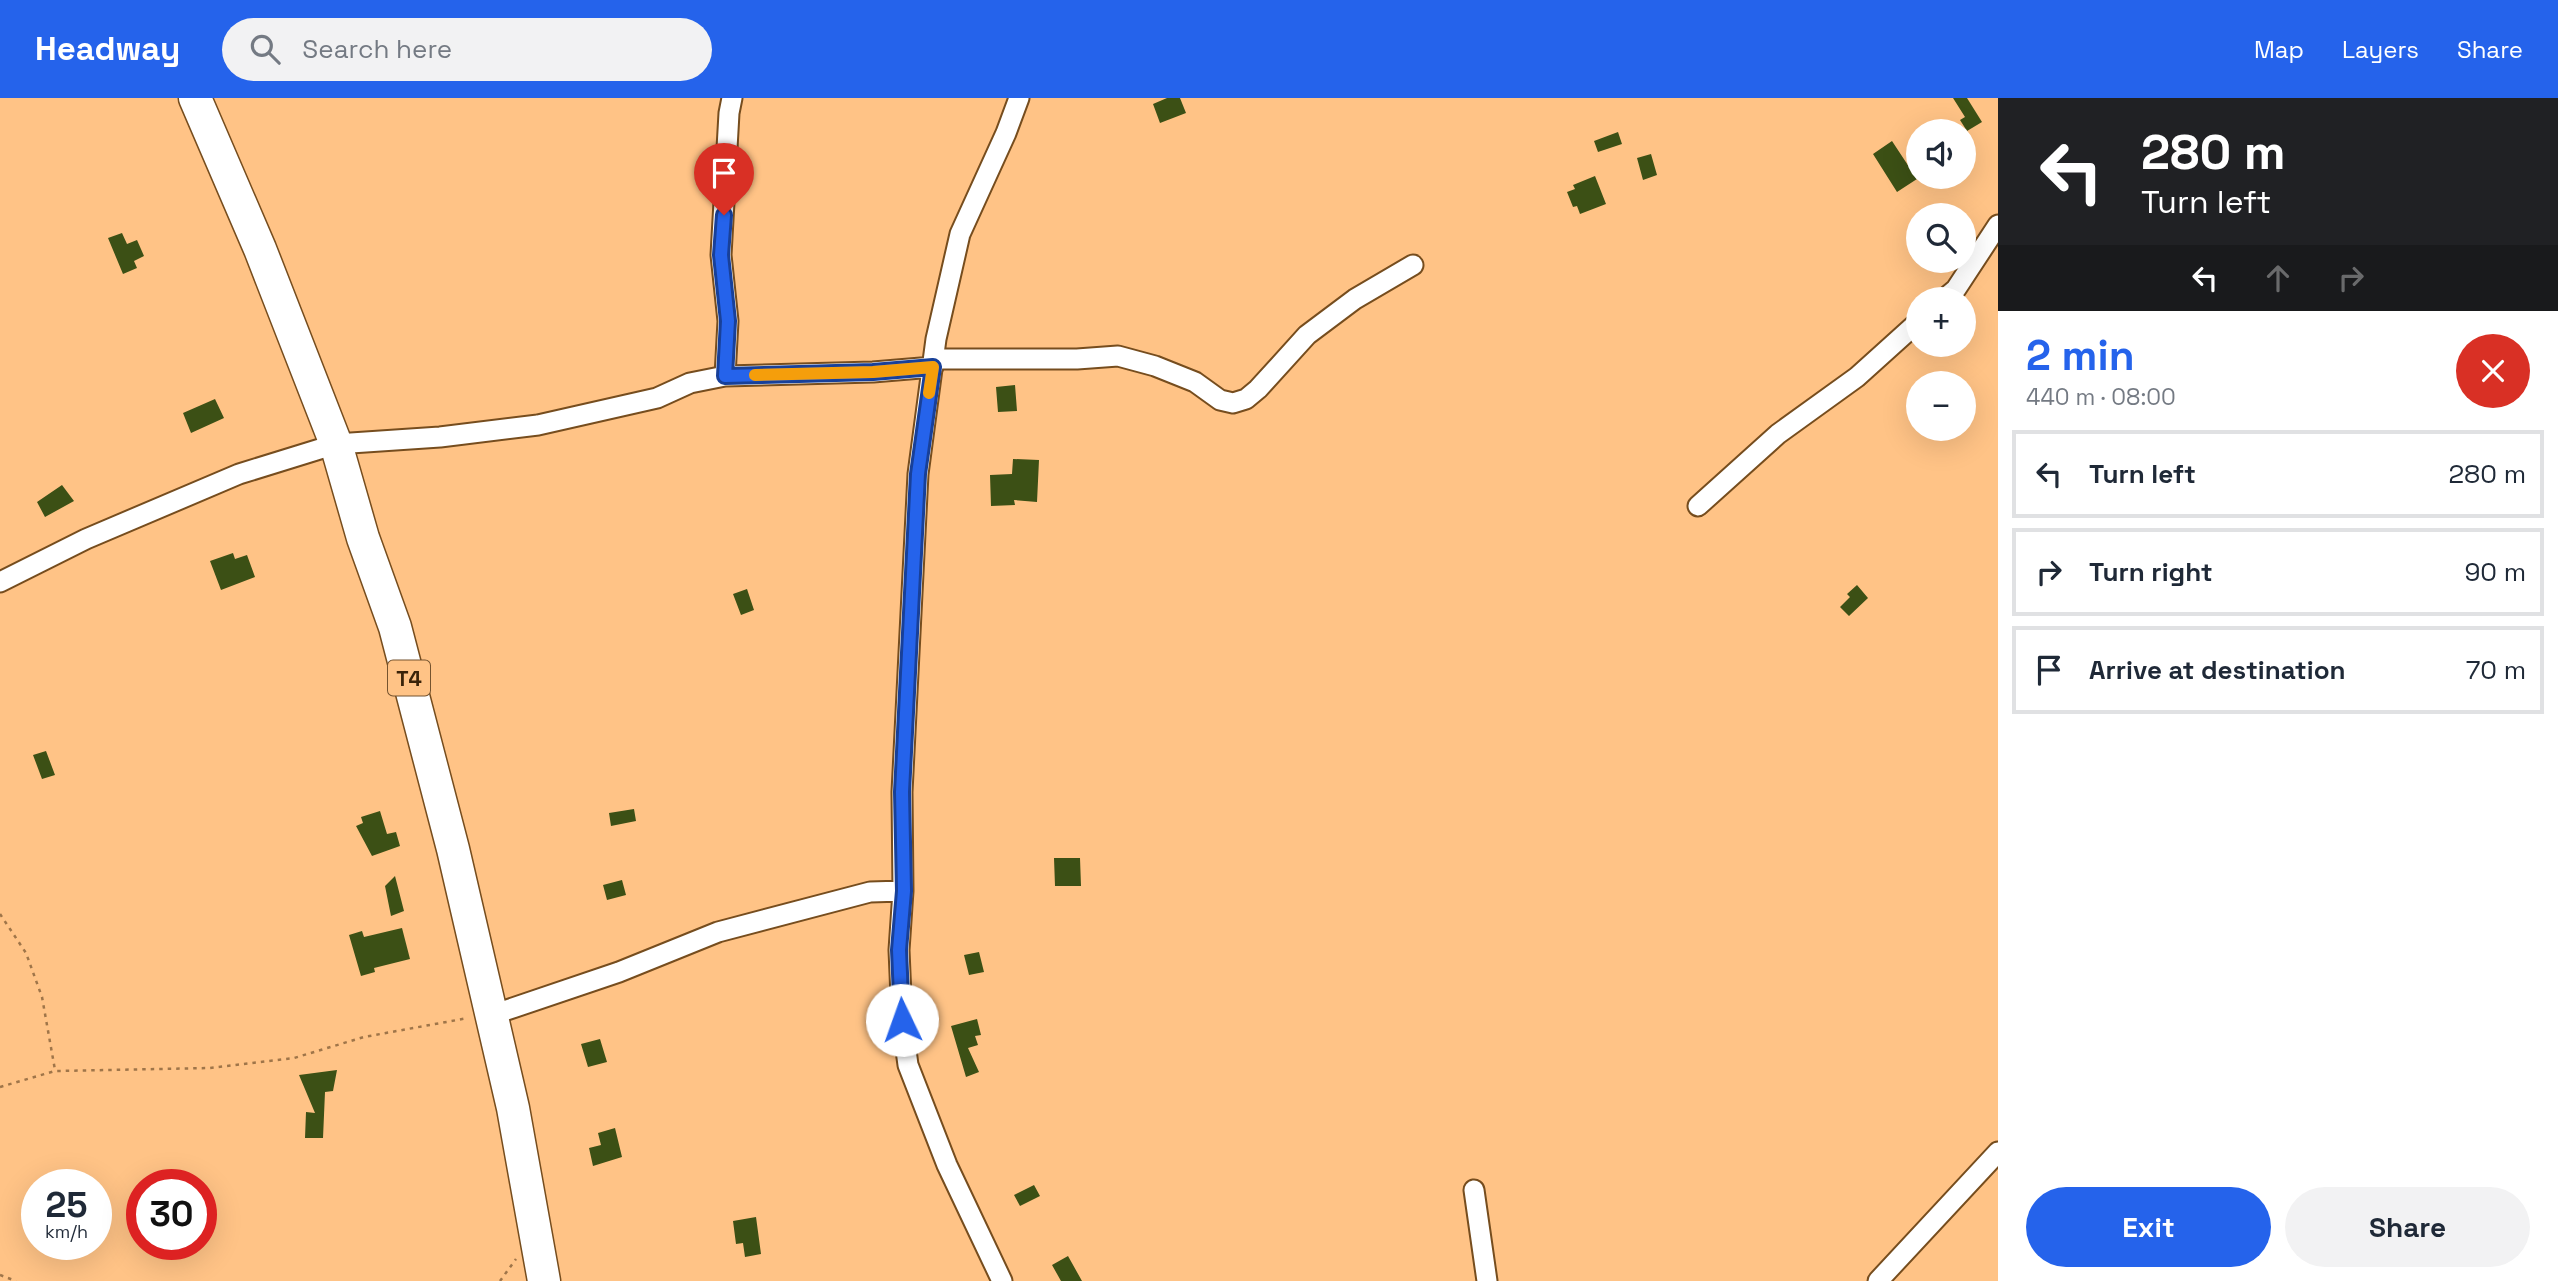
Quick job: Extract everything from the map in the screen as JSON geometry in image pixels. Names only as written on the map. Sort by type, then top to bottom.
[{"type":"highway","name":"T4","points":[[194,98],[260,249],[335,444],[363,538],[396,627],[492,1015],[513,1108],[544,1281]]},
{"type":"street","points":[[725,376],[728,321],[721,255],[732,98]]},
{"type":"street","points":[[1002,1281],[947,1165],[908,1065],[902,1020],[899,950],[904,891],[902,792],[918,474],[933,363],[960,234],[1006,134],[1019,98]]},
{"type":"street","points":[[1957,287],[1998,225]]},
{"type":"street","points":[[0,582],[86,538],[239,474],[335,444],[440,437],[538,425],[645,401],[690,383],[725,376],[873,372],[933,363],[1118,356],[1155,366],[1195,382],[1220,400],[1233,403],[1246,399],[1258,389],[1307,335],[1355,299],[1413,265]]},
{"type":"street","points":[[1698,506],[1778,434],[1857,377],[1906,333]]},
{"type":"street","points":[[492,1015],[619,972],[718,932],[870,892],[904,891]]},
{"type":"street","points":[[1878,1281],[1998,1152]]},
{"type":"street","points":[[1474,1190],[1487,1281]]},
{"type":"path","points":[[0,914],[26,953],[42,997],[55,1071]]},
{"type":"path","points":[[0,1087],[55,1071],[210,1068],[294,1058],[364,1037],[492,1015]]},
{"type":"path","points":[[0,1275],[16,1281]]},
{"type":"building","points":[[1167,98],[1180,98],[1186,113],[1160,123],[1153,104]]},
{"type":"building","points":[[1953,98],[1967,98],[1982,122],[1976,126],[1976,119],[1962,119],[1965,117]]},
{"type":"building","points":[[1618,132],[1622,144],[1598,152],[1594,141]]},
{"type":"building","points":[[1892,141],[1906,162],[1906,186],[1897,192],[1873,154]]},
{"type":"building","points":[[1651,154],[1657,175],[1643,180],[1637,158]]},
{"type":"building","points":[[1595,176],[1606,204],[1580,214],[1577,206],[1573,207],[1567,192],[1575,189],[1573,185]]},
{"type":"building","points":[[122,233],[127,244],[137,240],[144,256],[134,261],[137,268],[123,274],[108,238]]},
{"type":"building","points":[[1015,385],[1017,411],[998,412],[996,387]]},
{"type":"building","points":[[215,399],[224,418],[191,433],[183,413]]},
{"type":"building","points":[[1013,459],[1039,460],[1037,502],[1014,500],[1015,505],[991,506],[990,475],[1012,474]]},
{"type":"building","points":[[62,485],[74,501],[45,517],[37,502]]},
{"type":"building","points":[[233,553],[235,559],[247,555],[255,577],[221,590],[210,561]]},
{"type":"building","points":[[1857,585],[1868,598],[1849,616],[1840,607],[1850,597],[1847,594]]},
{"type":"building","points":[[747,589],[754,610],[741,615],[733,594]]},
{"type":"building","points":[[46,751],[55,775],[42,779],[33,755]]},
{"type":"building","points":[[634,809],[636,821],[611,826],[609,813]]},
{"type":"building","points":[[380,811],[387,834],[396,832],[400,846],[372,856],[356,826],[363,823],[361,817]]},
{"type":"building","points":[[1054,858],[1080,858],[1081,886],[1055,886]]},
{"type":"building","points":[[395,876],[404,911],[391,916],[385,886]]},
{"type":"building","points":[[622,880],[626,895],[607,900],[603,885]]},
{"type":"building","points":[[402,928],[410,959],[374,968],[375,972],[361,976],[349,935],[362,931],[364,937]]},
{"type":"building","points":[[979,952],[984,972],[969,975],[964,955]]},
{"type":"building","points":[[977,1019],[981,1035],[975,1036],[978,1045],[968,1048],[979,1072],[966,1077],[951,1026]]},
{"type":"building","points":[[600,1039],[607,1062],[588,1067],[581,1044]]},
{"type":"building","points":[[337,1070],[333,1091],[325,1092],[323,1138],[305,1138],[306,1112],[315,1113],[299,1075]]},
{"type":"building","points":[[615,1128],[622,1157],[593,1166],[589,1148],[601,1145],[598,1133]]},
{"type":"building","points":[[1034,1185],[1040,1196],[1020,1206],[1014,1195]]},
{"type":"building","points":[[756,1217],[761,1254],[745,1257],[743,1243],[736,1244],[733,1221]]},
{"type":"building","points":[[1068,1256],[1082,1281],[1061,1281],[1052,1265]]},
{"type":"slow traffic","points":[[755,375],[873,372],[933,367],[929,393]]},
{"type":"route","points":[[724,215],[721,255],[728,321],[725,376],[873,372],[933,367],[918,474],[902,792],[904,891],[899,950],[902,1020]]}]
